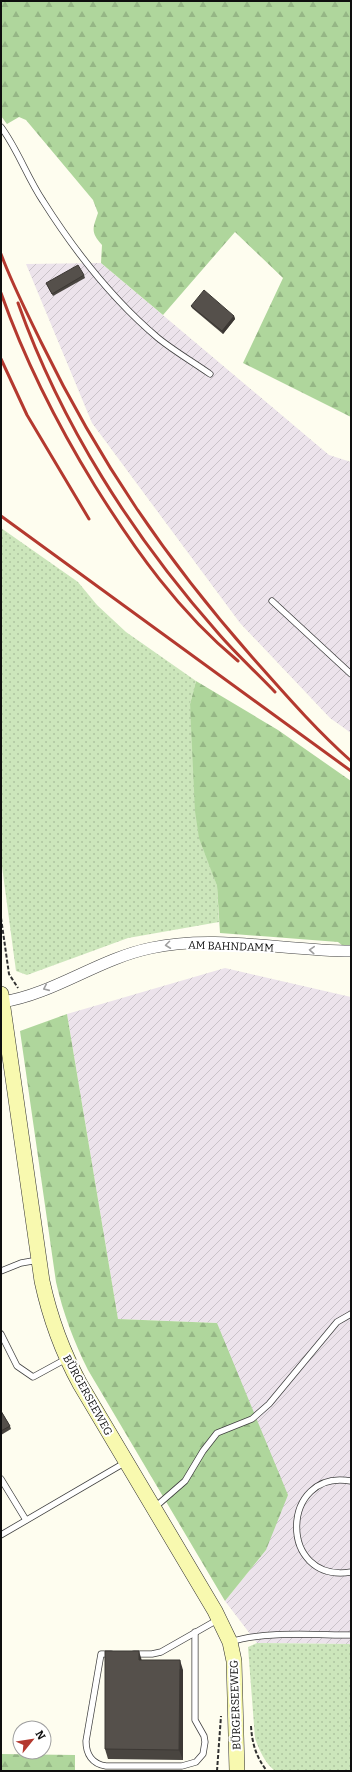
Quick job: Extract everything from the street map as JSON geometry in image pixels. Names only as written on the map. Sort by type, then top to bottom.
[{"type":"street","name":"AM BAHNDAMM","points":[[2,998],[20,999],[120,956],[165,945],[225,943],[351,951]]},
{"type":"street","name":"BÜRGERSEEWEG","points":[[2,998],[38,1260],[53,1327],[67,1359],[219,1619],[230,1642],[236,1676],[237,1771]]},
{"type":"lane","points":[[1,127],[12,142],[41,199],[57,224],[95,272],[132,314],[159,338],[210,374]]},
{"type":"lane","points":[[272,602],[351,674]]},
{"type":"lane","points":[[1,1271],[21,1263],[38,1260]]},
{"type":"lane","points":[[153,1508],[185,1481],[203,1451],[217,1433],[252,1419],[269,1404],[337,1322],[351,1314]]},
{"type":"lane","points":[[1,1334],[17,1366],[33,1377],[67,1359]]},
{"type":"lane","points":[[1,1534],[126,1461]]},
{"type":"lane","points":[[1,1479],[26,1520]]},
{"type":"lane","points":[[351,1481],[334,1480],[320,1486],[308,1495],[299,1508],[296,1523],[297,1538],[303,1552],[314,1564],[327,1571],[343,1573],[351,1572]]},
{"type":"lane","points":[[130,1654],[152,1654],[161,1652],[219,1619]]},
{"type":"lane","points":[[115,1654],[100,1654],[86,1741],[87,1750],[91,1758],[98,1764],[106,1766],[188,1765],[200,1758],[205,1749],[204,1736],[195,1720],[195,1632]]},
{"type":"lane","points":[[230,1642],[241,1638],[259,1636],[351,1635]]},
{"type":"path","points":[[1,918],[9,974],[18,989],[20,999]]},
{"type":"path","points":[[250,1722],[252,1742],[256,1755],[267,1771]]},
{"type":"shaded area","points":[[101,263],[329,455],[351,462],[351,733],[330,718],[240,623],[92,423],[26,264]]},
{"type":"shaded area","points":[[225,968],[351,997],[351,1644],[257,1643],[225,1601],[266,1550],[217,1323],[118,1319],[67,1014]]},
{"type":"green space","points":[[1,1],[351,1],[351,417],[243,363],[283,278],[235,232],[163,315],[101,263],[102,245],[94,233],[98,213],[93,200],[26,120],[19,117],[7,124],[1,116]]},
{"type":"green space","points":[[1,528],[78,582],[97,605],[126,632],[196,681],[190,704],[211,868],[217,886],[219,922],[128,938],[27,975],[16,971],[1,859]]},
{"type":"green space","points":[[196,681],[278,730],[351,781],[351,952],[338,942],[220,933],[217,886],[199,838],[195,811],[190,704]]},
{"type":"green space","points":[[67,1014],[118,1319],[217,1323],[288,1495],[266,1550],[225,1601],[88,1370],[69,1327],[59,1294],[56,1282],[20,1031]]},
{"type":"green space","points":[[257,1643],[351,1644],[351,1771],[275,1771],[265,1760],[260,1752],[255,1738],[248,1647]]},
{"type":"green space","points":[[1,1754],[12,1754],[12,1760],[52,1760],[52,1755],[75,1755],[75,1771],[1,1771]]},
{"type":"building","points":[[78,265],[84,275],[52,294],[46,283]]},
{"type":"building","points":[[204,290],[234,316],[222,331],[191,306]]},
{"type":"building","points":[[1,1411],[10,1426],[1,1431]]},
{"type":"building","points":[[105,1651],[139,1651],[139,1660],[180,1660],[179,1750],[105,1749]]},
{"type":"railway","points":[[1,254],[41,342],[86,428],[110,468],[162,545],[190,583],[252,657],[300,710],[351,761]]},
{"type":"railway","points":[[1,293],[20,343],[55,416],[81,463],[110,510],[142,557],[177,601],[196,622],[238,661]]},
{"type":"railway","points":[[18,303],[35,348],[55,392],[102,477],[129,518],[157,558],[187,596],[225,641],[275,692]]},
{"type":"railway","points":[[1,359],[27,415],[89,519]]},
{"type":"railway","points":[[1,516],[351,771]]}]
